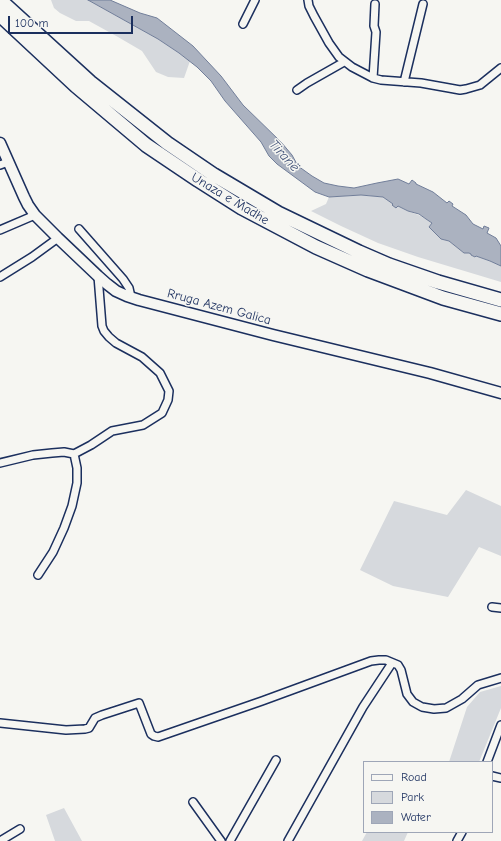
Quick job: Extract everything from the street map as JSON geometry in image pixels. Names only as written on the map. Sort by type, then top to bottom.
[{"type":"highway","name":"Unaza e Madhe","points":[[0,0],[90,82],[167,143],[214,175],[278,213],[359,252],[389,265],[438,282],[501,300]]},
{"type":"highway","name":"Unaza e Madhe","points":[[0,15],[76,86],[146,145],[242,208],[343,260],[437,296],[501,314]]},
{"type":"highway","points":[[336,241],[358,246],[427,272],[501,293]]},
{"type":"highway","points":[[343,260],[356,270],[404,291],[461,311],[501,322]]},
{"type":"main road","name":"Rruga Azem Galica","points":[[0,143],[4,163],[35,215],[98,276],[116,291],[131,297],[273,335],[501,393]]},
{"type":"street","points":[[243,24],[255,0]]},
{"type":"street","points":[[308,0],[309,6],[339,57],[352,67],[373,78],[421,83],[460,90],[480,85],[501,68]]},
{"type":"street","points":[[373,78],[376,32],[374,26],[375,4]]},
{"type":"street","points":[[404,82],[423,4]]},
{"type":"street","points":[[297,90],[344,62]]},
{"type":"street","points":[[0,230],[35,215]]},
{"type":"street","points":[[79,229],[123,279],[129,288],[131,297]]},
{"type":"street","points":[[0,277],[32,257],[58,238]]},
{"type":"street","points":[[0,463],[33,455],[64,452],[74,454],[112,431],[143,425],[162,413],[168,400],[169,391],[160,373],[142,357],[116,343],[104,331],[102,326],[98,276]]},
{"type":"street","points":[[38,575],[53,552],[72,506],[77,482],[74,454]]},
{"type":"street","points":[[492,608],[501,608]]},
{"type":"street","points":[[0,723],[66,730],[84,730],[89,728],[95,718],[139,703],[151,734],[158,737],[371,661],[378,660],[386,660],[398,665],[401,670],[407,694],[413,702],[422,707],[434,709],[446,708],[462,699],[478,685],[501,678]]},
{"type":"street","points":[[288,841],[363,707],[392,663]]},
{"type":"street","points":[[487,761],[501,725]]},
{"type":"street","points":[[230,841],[276,760]]},
{"type":"street","points":[[193,802],[221,841]]},
{"type":"street","points":[[0,841],[20,829]]},
{"type":"green space","points":[[51,0],[88,0],[158,39],[190,61],[184,78],[168,77],[156,72],[142,51],[89,21],[76,21],[60,13],[54,8]]},
{"type":"green space","points":[[361,195],[383,197],[394,204],[396,208],[398,206],[421,216],[432,223],[429,227],[441,239],[449,241],[464,253],[472,254],[471,255],[475,257],[476,256],[501,266],[501,282],[418,257],[378,243],[311,211],[326,204],[329,197]]},
{"type":"green space","points":[[466,490],[501,506],[501,556],[479,547],[448,597],[393,586],[360,570],[394,501],[447,515]]},
{"type":"green space","points":[[501,686],[501,708],[479,761],[449,761],[467,707],[480,692]]},
{"type":"green space","points":[[64,808],[82,841],[55,841],[46,815]]},
{"type":"green space","points":[[366,833],[408,833],[404,841],[362,841]]},
{"type":"water","name":"Tiranë","points":[[88,0],[110,0],[140,13],[157,18],[193,46],[221,76],[243,105],[281,142],[292,155],[298,166],[312,176],[324,183],[354,188],[398,179],[409,184],[412,180],[416,184],[433,192],[447,203],[449,201],[453,204],[452,206],[466,215],[473,224],[483,229],[484,226],[489,228],[487,233],[496,238],[501,246],[501,266],[476,256],[475,257],[469,253],[464,253],[449,241],[441,239],[429,227],[432,223],[419,214],[398,206],[396,208],[383,197],[361,195],[329,197],[315,192],[277,164],[269,156],[261,142],[225,101],[211,81],[197,67],[158,39]]}]
